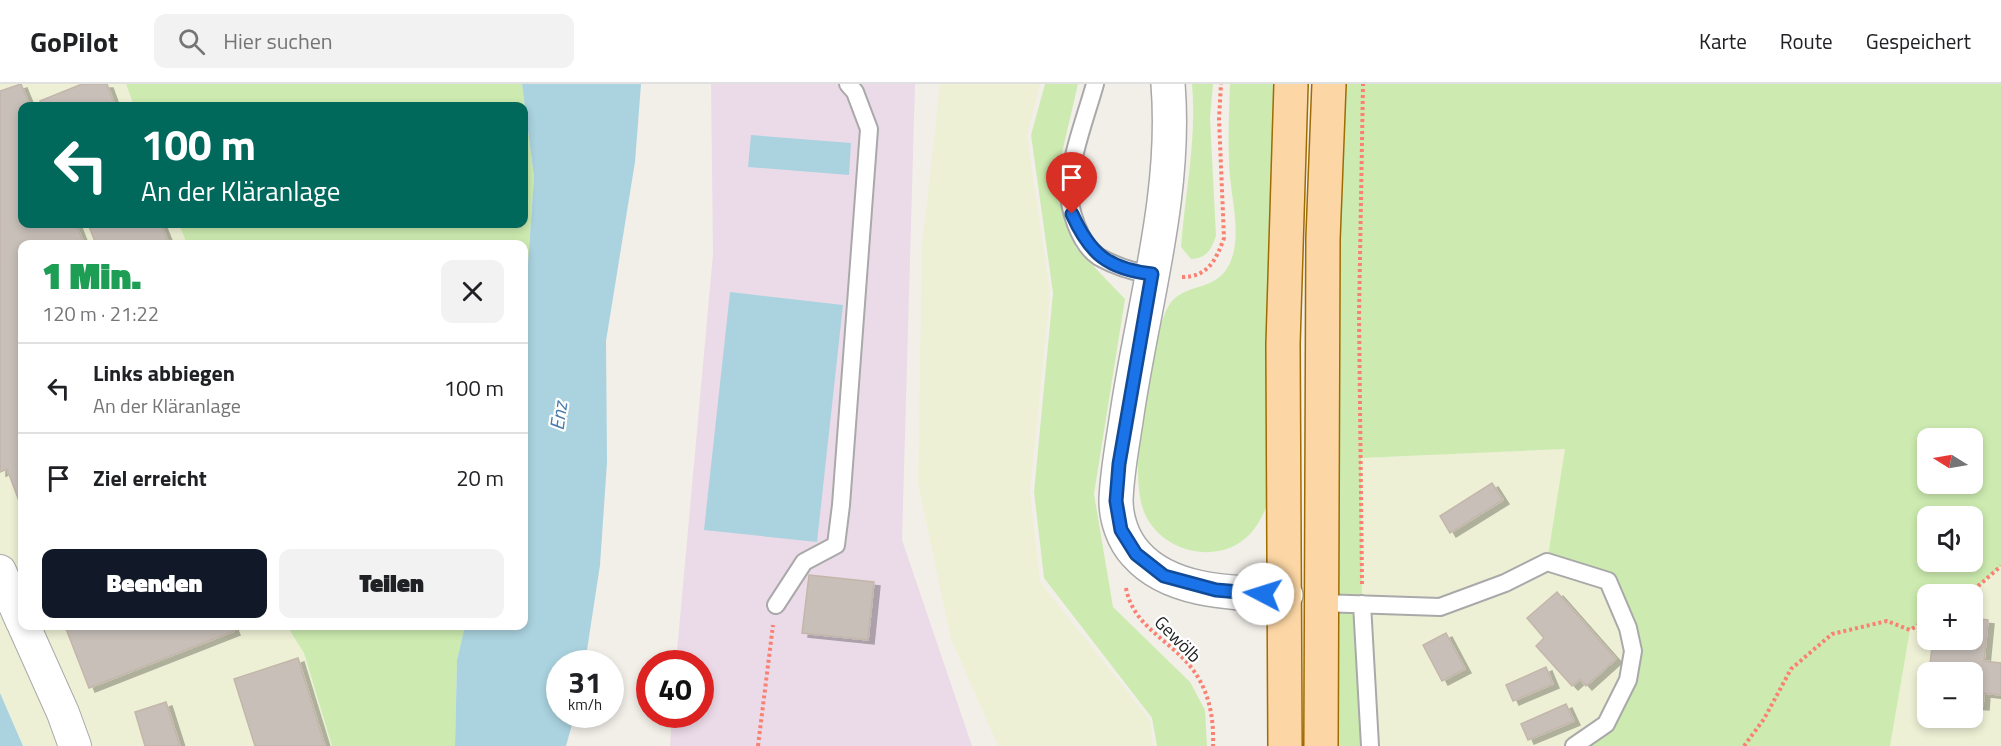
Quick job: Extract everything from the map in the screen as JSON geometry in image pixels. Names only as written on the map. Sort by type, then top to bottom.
[{"type":"main road","points":[[1286,746],[1283,344],[1291,84]]},
{"type":"main road","points":[[1321,746],[1323,239],[1329,84]]},
{"type":"main road","points":[[1286,595],[1306,571],[1321,546]]},
{"type":"main road","points":[[1286,595],[1305,613],[1321,644]]},
{"type":"street","points":[[1168,84],[1167,167],[1152,274],[1128,407],[1116,501],[1121,530],[1136,554],[1164,576],[1216,590],[1286,595]]},
{"type":"street","points":[[0,571],[18,612]]},
{"type":"street","points":[[26,630],[75,746]]},
{"type":"lane","points":[[776,605],[804,562],[836,545],[869,129],[855,92],[848,84]]},
{"type":"lane","points":[[1095,84],[1069,182],[1072,214],[1083,237],[1098,256],[1136,272],[1152,274]]},
{"type":"lane","points":[[1321,603],[1440,607],[1505,583],[1547,561],[1608,581],[1628,628],[1633,651],[1628,680],[1606,724],[1574,746]]},
{"type":"lane","points":[[1362,604],[1370,746]]},
{"type":"path","points":[[1152,274],[1186,278],[1209,269],[1218,257],[1224,238],[1219,130],[1221,84]]},
{"type":"path","points":[[1362,604],[1359,316],[1363,84]]},
{"type":"path","name":"Gewölb","points":[[1136,554],[1124,577],[1127,596],[1147,628],[1190,666],[1204,687],[1212,712],[1213,746]]},
{"type":"path","points":[[1980,584],[2001,566]]},
{"type":"path","points":[[758,746],[776,605]]},
{"type":"path","points":[[1744,746],[1764,719],[1791,669],[1832,634],[1887,621],[1910,630],[1917,626]]},
{"type":"shaded area","points":[[711,84],[915,84],[902,540],[972,746],[670,746],[671,728],[714,728],[714,650],[677,650],[713,254]]},
{"type":"green space","points":[[0,84],[126,84],[133,102],[18,102],[18,228],[181,228],[185,240],[18,240],[18,630],[290,630],[304,653],[332,746],[0,746]]},
{"type":"green space","points":[[126,84],[522,84],[524,102],[133,102]]},
{"type":"green space","points":[[940,84],[1040,84],[1027,136],[1050,293],[1030,492],[1040,582],[1150,720],[1153,746],[998,746],[951,639],[918,483],[922,247]]},
{"type":"green space","points":[[1045,84],[1078,84],[1055,183],[1076,248],[1125,299],[1094,494],[1113,607],[1190,682],[1205,710],[1207,746],[1157,746],[1152,718],[1044,578],[1034,492],[1053,293],[1031,135]]},
{"type":"green space","points":[[1192,84],[1213,84],[1210,118],[1216,236],[1208,252],[1201,257],[1191,259],[1181,247],[1192,146]]},
{"type":"green space","points":[[1230,84],[1284,84],[1271,494],[1265,510],[1250,534],[1225,549],[1211,552],[1182,548],[1157,532],[1148,520],[1141,501],[1138,467],[1149,379],[1159,330],[1166,311],[1173,300],[1180,295],[1217,279],[1229,265],[1233,253],[1236,227],[1229,161]]},
{"type":"green space","points":[[1329,84],[2001,84],[2001,566],[1980,584],[1917,584],[1917,625],[1910,630],[1890,746],[1574,746],[1606,723],[1633,651],[1608,581],[1547,562],[1565,449],[1361,458],[1362,604],[1378,746],[1321,746]]},
{"type":"green space","points":[[528,130],[534,177],[528,265],[528,240],[185,240],[181,228],[528,228]]},
{"type":"green space","points":[[1566,449],[1547,561],[1608,581],[1633,651],[1606,724],[1574,746],[1378,746],[1362,604],[1361,458]]},
{"type":"green space","points":[[2001,566],[2001,746],[1890,746],[1910,630],[1917,625],[1917,650],[1983,650],[1983,584],[1980,584]]},
{"type":"green space","points":[[290,630],[464,630],[457,660],[455,746],[332,746],[304,653]]},
{"type":"water","name":"Enz","points":[[522,84],[641,84],[635,162],[606,341],[607,462],[600,565],[587,650],[546,650],[546,728],[571,728],[566,746],[455,746],[457,660],[464,630],[528,630],[528,265],[534,177],[528,130],[528,102],[524,102]]},
{"type":"water","points":[[751,135],[851,143],[849,175],[748,167]]},
{"type":"water","points":[[730,292],[843,305],[817,542],[704,530]]},
{"type":"water","points":[[0,693],[23,746],[0,746]]},
{"type":"building","points":[[21,84],[28,102],[18,102],[18,228],[78,228],[82,240],[18,240],[18,498],[7,469],[0,472],[0,91]]},
{"type":"building","points":[[82,84],[107,84],[114,102],[40,102]]},
{"type":"building","points":[[90,228],[163,228],[167,240],[94,240]]},
{"type":"building","points":[[1492,483],[1503,500],[1450,533],[1440,516]]},
{"type":"building","points":[[809,575],[874,582],[868,640],[802,633]]},
{"type":"building","points":[[1557,592],[1616,659],[1586,686],[1580,679],[1572,686],[1536,646],[1544,638],[1527,618]]},
{"type":"building","points":[[1983,619],[1988,620],[1984,661],[2001,663],[2001,695],[1984,693],[1983,706],[1983,662],[1930,662],[1932,650],[1983,650]]},
{"type":"building","points":[[67,630],[234,631],[89,688]]},
{"type":"building","points":[[1446,633],[1465,669],[1442,681],[1423,645]]},
{"type":"building","points":[[298,658],[325,746],[255,746],[234,679]]},
{"type":"building","points":[[1546,667],[1553,684],[1513,701],[1506,685]]},
{"type":"building","points":[[166,702],[180,746],[145,746],[135,712]]},
{"type":"building","points":[[1566,704],[1574,721],[1528,740],[1521,724]]},
{"type":"route","points":[[1072,214],[1083,237],[1098,256],[1136,272],[1152,274],[1119,464],[1116,501],[1121,530],[1136,554],[1149,567],[1164,576],[1216,590],[1263,594]]}]
